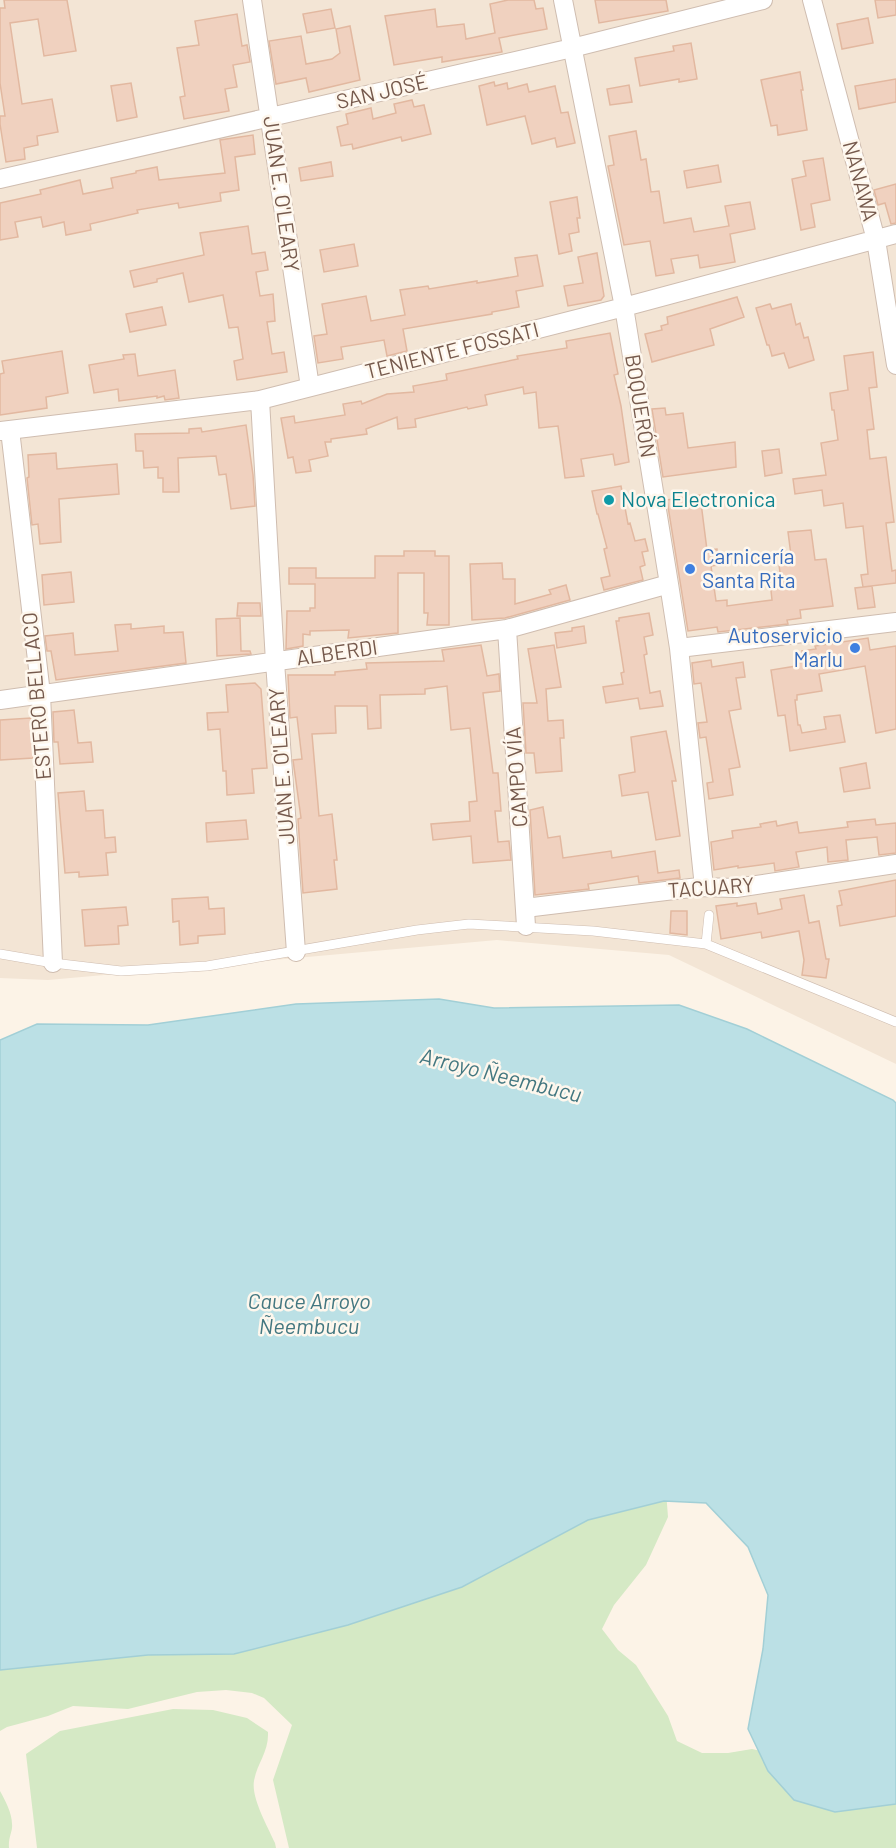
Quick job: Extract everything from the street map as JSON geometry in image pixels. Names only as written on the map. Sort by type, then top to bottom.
[{"type":"street","name":"JUAN E. O'LEARY","points":[[252,0],[310,387]]},
{"type":"street","name":"BOQUERÓN","points":[[563,0],[624,307],[669,584],[679,648],[704,887]]},
{"type":"street","name":"SAN JOSÉ","points":[[0,179],[572,48],[764,0]]},
{"type":"street","name":"NANAWA","points":[[812,0],[876,240],[896,365]]},
{"type":"street","name":"TENIENTE FOSSATI","points":[[5,431],[260,400],[624,307],[896,234]]},
{"type":"street","name":"JUAN E. O'LEARY","points":[[260,400],[275,662],[296,952]]},
{"type":"street","name":"ESTERO BELLACO","points":[[5,431],[41,694],[53,963]]},
{"type":"street","name":"ALBERDI","points":[[0,700],[507,628],[669,584]]},
{"type":"street","points":[[679,648],[896,622]]},
{"type":"street","name":"CAMPO VÍA","points":[[507,628],[526,926]]},
{"type":"street","name":"TACUARY","points":[[525,908],[704,887],[736,888],[896,864]]},
{"type":"lane","points":[[706,944],[709,915]]},
{"type":"lane","points":[[0,954],[121,971],[207,966],[417,930],[469,924],[593,931],[706,944],[896,1022]]},
{"type":"shaded area","points":[[0,0],[896,0],[896,1064],[669,955],[497,940],[48,980],[0,978]]},
{"type":"green space","points":[[666,1491],[668,1517],[646,1565],[614,1605],[602,1629],[618,1650],[636,1665],[668,1716],[677,1741],[702,1753],[728,1753],[752,1749],[779,1755],[896,1762],[896,1848],[289,1848],[273,1780],[292,1725],[264,1698],[252,1693],[226,1690],[197,1692],[128,1709],[73,1706],[0,1731],[0,1665]]},
{"type":"green space","points":[[173,1709],[213,1710],[247,1718],[268,1732],[267,1746],[254,1781],[254,1788],[257,1804],[276,1848],[37,1848],[26,1754],[60,1731]]},
{"type":"green space","points":[[0,1791],[12,1820],[9,1848],[0,1848]]},
{"type":"water","name":"Cauce Arroyo Ñeembucu","points":[[439,999],[494,1008],[679,1005],[747,1029],[896,1103],[896,1804],[835,1812],[794,1800],[768,1771],[748,1729],[763,1649],[768,1595],[748,1547],[706,1503],[664,1501],[588,1520],[462,1587],[348,1625],[234,1654],[148,1655],[0,1670],[0,1040],[37,1024],[148,1025],[296,1004]]},
{"type":"building","points":[[4,0],[67,0],[76,51],[44,56],[38,19],[10,23],[22,104],[52,99],[58,132],[37,136],[38,145],[24,148],[25,159],[6,162],[0,124],[0,116],[5,116],[0,83],[0,8],[5,8]]},
{"type":"building","points":[[508,0],[534,0],[536,9],[543,8],[547,29],[499,38],[502,52],[442,62],[442,57],[394,65],[385,16],[435,9],[437,27],[464,24],[466,39],[495,33],[490,4]]},
{"type":"building","points":[[595,0],[666,0],[668,11],[599,23]]},
{"type":"building","points":[[875,0],[896,0],[896,15],[878,18]]},
{"type":"building","points":[[331,9],[335,28],[307,33],[303,14]]},
{"type":"building","points":[[237,14],[242,46],[247,45],[250,62],[233,65],[237,87],[225,89],[229,111],[184,119],[180,97],[185,96],[177,48],[199,45],[195,21]]},
{"type":"building","points":[[868,18],[873,43],[842,49],[837,24]]},
{"type":"building","points":[[350,26],[360,80],[309,92],[306,78],[276,84],[269,41],[301,36],[306,64],[332,59],[340,53],[336,29]]},
{"type":"building","points":[[691,43],[697,79],[679,82],[679,79],[640,86],[635,58],[674,51],[673,46]]},
{"type":"building","points":[[800,72],[807,130],[778,135],[777,125],[771,126],[761,80]]},
{"type":"building","points":[[896,79],[896,102],[859,109],[855,86]]},
{"type":"building","points":[[494,82],[495,86],[507,83],[508,89],[527,84],[529,92],[555,86],[561,113],[568,112],[575,143],[557,147],[555,138],[532,144],[525,116],[487,125],[479,86]]},
{"type":"building","points":[[131,83],[137,117],[117,121],[111,86]]},
{"type":"building","points":[[629,85],[632,102],[610,105],[607,89]]},
{"type":"building","points":[[412,100],[414,107],[424,105],[431,134],[402,141],[401,137],[353,149],[352,144],[341,146],[337,127],[348,124],[346,114],[371,108],[373,119],[396,113],[394,104]]},
{"type":"building","points":[[636,131],[641,160],[646,159],[651,192],[659,191],[664,223],[691,218],[694,232],[729,226],[725,206],[750,202],[755,229],[730,234],[735,262],[700,268],[698,255],[671,259],[674,273],[656,276],[650,241],[624,245],[608,166],[614,165],[609,136]]},
{"type":"building","points":[[253,135],[255,154],[235,157],[239,190],[220,193],[221,201],[179,208],[178,203],[137,210],[138,213],[90,224],[91,230],[66,235],[64,222],[43,227],[41,217],[15,222],[18,237],[0,240],[0,203],[41,194],[40,190],[80,180],[83,194],[113,188],[111,178],[157,167],[159,180],[225,173],[220,140]]},
{"type":"building","points":[[823,158],[830,200],[811,204],[815,227],[801,230],[792,179],[806,176],[803,161]]},
{"type":"building","points":[[331,162],[333,176],[301,181],[299,168]]},
{"type":"building","points":[[718,165],[721,182],[687,188],[684,171]]},
{"type":"building","points":[[896,184],[896,223],[891,224],[885,203],[878,205],[874,190]]},
{"type":"building","points":[[577,197],[579,232],[569,234],[572,251],[559,254],[550,202]]},
{"type":"building","points":[[248,226],[252,254],[265,252],[268,270],[256,272],[260,296],[273,294],[275,321],[267,322],[272,354],[284,352],[287,372],[237,380],[234,361],[243,359],[238,327],[229,328],[223,295],[189,302],[183,273],[134,287],[130,271],[204,255],[200,233]]},
{"type":"building","points":[[354,244],[358,266],[324,272],[320,250]]},
{"type":"building","points":[[597,253],[604,296],[601,300],[568,306],[564,286],[583,283],[578,257]]},
{"type":"building","points":[[537,255],[543,286],[516,291],[519,307],[492,312],[492,314],[403,329],[407,351],[387,356],[384,340],[341,347],[343,359],[318,363],[314,336],[327,334],[322,304],[366,296],[371,321],[405,315],[400,290],[428,286],[429,289],[518,276],[515,258]]},
{"type":"building","points":[[737,297],[744,317],[710,329],[714,345],[652,362],[645,334],[662,330],[661,326],[668,324],[667,317]]},
{"type":"building","points":[[770,304],[772,309],[791,304],[796,325],[800,323],[804,338],[808,337],[814,360],[789,368],[784,353],[772,356],[756,308]]},
{"type":"building","points":[[162,307],[166,325],[130,332],[126,314]]},
{"type":"building","points":[[610,333],[618,374],[614,375],[629,462],[615,465],[613,454],[581,459],[584,476],[565,478],[558,426],[539,428],[536,392],[524,394],[523,387],[485,395],[487,405],[468,409],[467,407],[415,419],[416,427],[398,429],[397,417],[366,429],[367,434],[331,439],[331,442],[325,442],[328,456],[309,460],[311,471],[296,473],[293,457],[288,458],[281,418],[294,416],[295,423],[345,415],[343,404],[361,401],[362,404],[387,394],[414,392],[413,386],[447,380],[446,374],[518,359],[517,356],[567,348],[566,341]]},
{"type":"building","points":[[62,351],[68,393],[46,397],[47,408],[0,415],[0,374],[4,373],[2,361]]},
{"type":"building","points":[[873,352],[877,387],[869,388],[874,429],[867,430],[870,459],[886,457],[894,522],[886,523],[892,571],[896,570],[896,583],[863,587],[861,575],[868,574],[863,526],[846,528],[843,503],[824,506],[822,490],[795,494],[793,479],[826,475],[821,443],[838,440],[830,393],[848,390],[844,356]]},
{"type":"building","points":[[135,354],[138,376],[175,370],[179,398],[165,400],[164,396],[157,398],[157,396],[119,401],[118,389],[94,393],[89,365],[124,359],[123,355]]},
{"type":"building","points":[[665,408],[666,415],[683,413],[688,448],[735,442],[736,467],[663,477],[652,409]]},
{"type":"building","points":[[246,425],[255,506],[231,509],[226,474],[219,475],[216,456],[178,458],[179,492],[163,492],[163,478],[158,478],[158,467],[144,468],[143,451],[136,451],[135,434],[189,433],[189,429],[201,428],[202,432]]},
{"type":"building","points":[[779,449],[782,473],[765,476],[762,451]]},
{"type":"building","points":[[56,453],[57,469],[117,464],[119,494],[59,499],[61,542],[40,544],[38,524],[32,525],[27,478],[29,477],[28,455]]},
{"type":"building","points":[[621,486],[628,524],[630,523],[635,541],[645,539],[648,551],[642,552],[645,565],[640,567],[643,580],[604,590],[601,578],[610,576],[604,549],[607,548],[592,491]]},
{"type":"building","points":[[700,495],[707,550],[717,549],[718,565],[711,566],[716,601],[727,600],[727,606],[772,600],[770,581],[781,580],[779,565],[792,563],[788,532],[811,530],[815,560],[826,559],[833,606],[800,610],[801,618],[787,620],[788,624],[718,632],[717,627],[688,631],[667,500]]},
{"type":"building","points":[[404,551],[435,551],[435,556],[449,556],[449,625],[427,625],[428,613],[424,613],[424,573],[398,573],[398,633],[348,638],[349,630],[310,631],[310,635],[303,634],[303,646],[286,649],[287,611],[310,611],[310,608],[315,608],[315,584],[289,584],[289,568],[316,568],[316,578],[375,578],[375,556],[404,556]]},
{"type":"building","points":[[502,563],[503,579],[515,579],[515,604],[551,594],[549,590],[566,585],[570,600],[505,618],[472,620],[470,564]]},
{"type":"building","points":[[71,572],[74,602],[44,605],[42,575]]},
{"type":"building","points":[[872,586],[875,607],[858,609],[855,588]]},
{"type":"building","points":[[238,603],[260,603],[261,616],[237,616]]},
{"type":"building","points":[[649,613],[653,635],[644,637],[647,654],[644,655],[650,693],[660,691],[663,706],[640,709],[638,698],[606,703],[603,687],[623,684],[621,673],[624,672],[616,621],[619,621],[619,618]]},
{"type":"building","points":[[240,618],[241,651],[250,651],[251,654],[217,656],[216,619]]},
{"type":"building","points":[[131,624],[131,629],[164,626],[164,633],[183,632],[186,663],[56,680],[51,651],[47,651],[45,636],[73,633],[75,655],[118,651],[115,625]]},
{"type":"building","points":[[584,626],[586,643],[557,648],[555,633],[572,631],[572,628]]},
{"type":"building","points":[[868,638],[870,650],[896,646],[896,729],[876,733],[865,666],[819,674],[822,691],[797,695],[797,700],[795,700],[798,725],[802,733],[826,729],[824,717],[840,715],[845,742],[790,751],[785,715],[778,716],[771,670],[796,666],[796,663],[804,662],[802,651],[816,649],[815,646]]},
{"type":"building","points":[[481,645],[487,676],[499,674],[500,691],[483,693],[493,773],[498,773],[501,811],[495,811],[498,842],[509,841],[511,860],[473,863],[471,836],[433,840],[431,824],[470,821],[469,802],[477,801],[470,728],[451,730],[447,686],[425,689],[425,694],[380,695],[381,728],[368,729],[367,706],[335,706],[336,733],[312,734],[319,816],[332,814],[337,860],[334,860],[337,889],[303,893],[298,819],[301,818],[293,760],[302,759],[297,717],[290,718],[288,675],[335,675],[335,672],[367,669],[366,663],[444,661],[442,650]]},
{"type":"building","points":[[554,645],[561,687],[546,689],[548,721],[563,720],[564,738],[560,738],[562,771],[536,773],[534,753],[526,753],[523,703],[537,703],[528,649]]},
{"type":"building","points":[[711,660],[712,667],[743,662],[745,677],[736,678],[741,709],[729,711],[740,767],[729,769],[733,795],[709,799],[707,783],[713,782],[706,737],[700,738],[698,723],[707,722],[701,683],[694,684],[692,663]]},
{"type":"building","points":[[255,683],[261,689],[267,768],[252,769],[254,793],[227,795],[220,729],[208,730],[207,713],[228,712],[226,685]]},
{"type":"building","points":[[74,710],[78,743],[91,742],[93,762],[60,764],[58,742],[54,742],[53,712]]},
{"type":"building","points":[[31,718],[33,758],[0,760],[0,720]]},
{"type":"building","points":[[666,731],[676,781],[672,781],[680,836],[656,840],[648,792],[622,796],[619,775],[635,772],[631,737]]},
{"type":"building","points":[[866,763],[870,788],[844,792],[840,768]]},
{"type":"building","points":[[84,791],[86,811],[103,810],[105,838],[115,837],[116,852],[106,853],[108,875],[79,877],[79,872],[65,873],[58,793]]},
{"type":"building","points":[[543,807],[548,838],[560,836],[563,858],[611,851],[612,858],[655,851],[658,873],[679,870],[680,878],[639,883],[638,876],[588,884],[589,889],[535,895],[530,810]]},
{"type":"building","points":[[875,819],[876,825],[896,823],[896,853],[879,855],[877,837],[846,840],[848,860],[828,862],[827,847],[796,852],[799,867],[775,871],[774,863],[714,870],[711,842],[733,838],[732,831],[761,827],[760,824],[776,821],[777,826],[797,822],[799,833],[848,827],[847,822]]},
{"type":"building","points":[[246,820],[248,839],[207,842],[206,823]]},
{"type":"building","points":[[896,880],[896,916],[840,926],[837,906],[842,905],[839,891]]},
{"type":"building","points":[[804,895],[809,923],[819,921],[826,959],[829,959],[826,978],[802,975],[804,960],[799,931],[762,938],[761,932],[721,939],[716,906],[756,903],[758,914],[782,909],[780,899]]},
{"type":"building","points":[[208,897],[209,909],[224,908],[225,934],[198,936],[198,943],[180,945],[179,921],[173,922],[172,899]]},
{"type":"building","points":[[126,907],[128,925],[118,926],[119,944],[85,946],[82,910]]},
{"type":"building","points":[[671,911],[687,911],[687,935],[670,933]]},
{"type":"place","name":"Nova Electronica","points":[[609,500]]},
{"type":"place","name":"Carnicería Santa Rita","points":[[690,569]]},
{"type":"place","name":"Autoservicio Marlu","points":[[855,648]]},
{"type":"water label","name":"Arroyo Ñeembucu","points":[[501,1075]]}]
